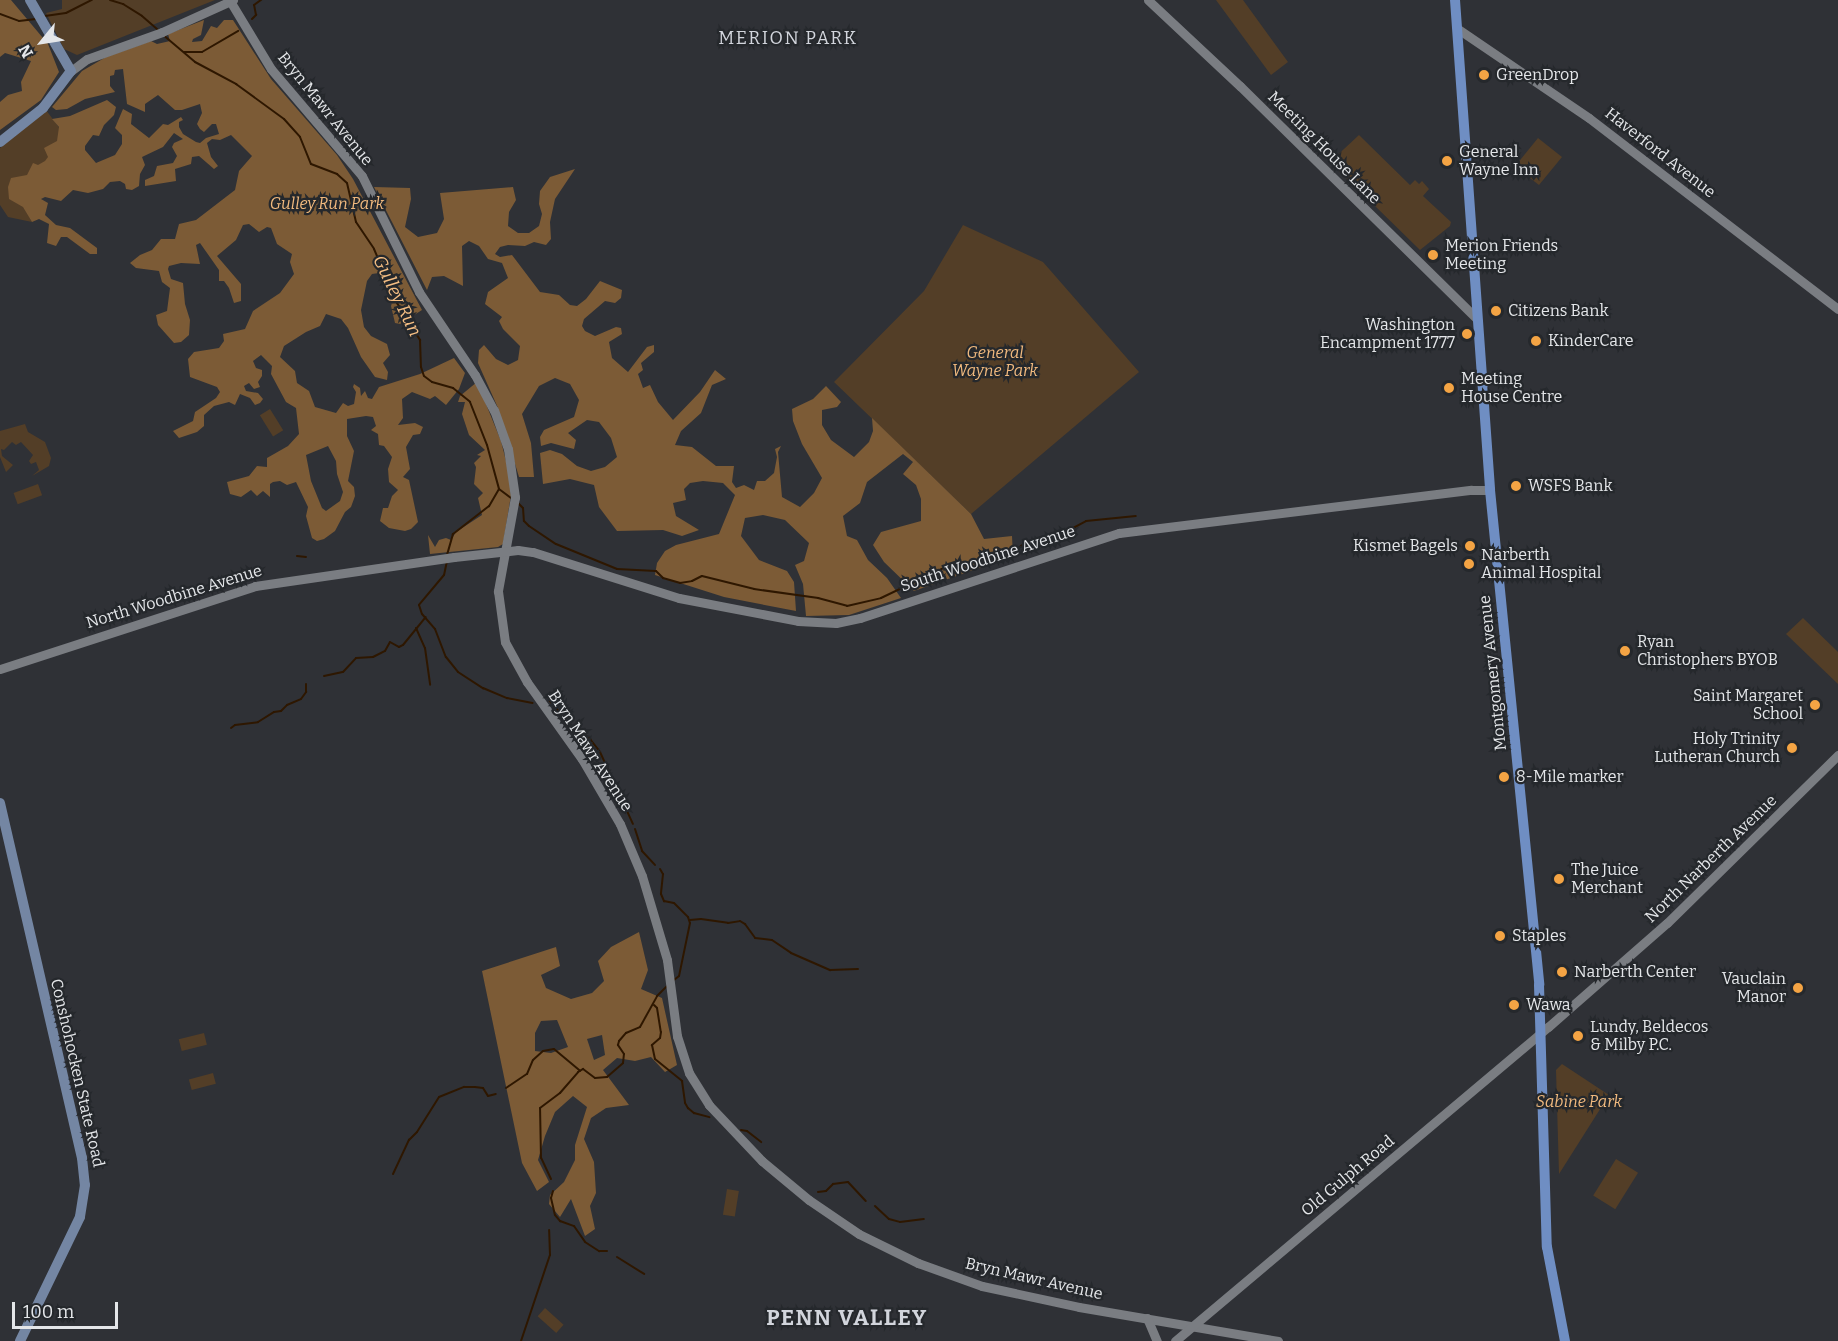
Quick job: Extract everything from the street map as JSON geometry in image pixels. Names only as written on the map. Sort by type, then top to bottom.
[{"type":"main road","points":[[0,142],[43,108],[71,71],[30,0]]},
{"type":"main road","name":"Montgomery Avenue","points":[[1455,0],[1490,490],[1535,946],[1541,1033],[1547,1247],[1565,1341]]},
{"type":"main road","name":"Conshohocken State Road","points":[[0,803],[82,1158],[86,1185],[80,1217],[20,1341]]},
{"type":"street","name":"Meeting House Lane","points":[[1148,0],[1240,86],[1477,319]]},
{"type":"street","points":[[71,71],[87,59],[160,32],[231,1]]},
{"type":"street","name":"Bryn Mawr Avenue","points":[[231,1],[271,69],[362,176],[419,292],[475,375],[494,410],[508,449],[515,497],[498,591],[505,642],[526,682],[582,759],[620,824],[646,886],[669,975],[677,1036],[689,1073],[709,1105],[762,1161],[809,1200],[859,1234],[908,1258],[982,1286],[1078,1307],[1278,1341]]},
{"type":"street","name":"Haverford Avenue","points":[[1458,28],[1589,118],[1838,309]]},
{"type":"street","name":"South Woodbine Avenue","points":[[504,552],[533,552],[679,597],[798,621],[836,623],[860,618],[1119,533],[1471,490],[1490,490]]},
{"type":"street","name":"North Woodbine Avenue","points":[[0,669],[255,586],[504,552]]},
{"type":"street","name":"North Narberth Avenue","points":[[1541,1033],[1700,892],[1838,755]]},
{"type":"street","name":"Old Gulph Road","points":[[1175,1341],[1541,1033]]},
{"type":"street","points":[[1147,1318],[1156,1341]]},
{"type":"green space","points":[[0,0],[11,0],[48,44],[59,72],[41,100],[0,130],[0,102],[8,95],[22,91],[21,82],[31,61],[5,53],[0,57]]},
{"type":"green space","points":[[62,0],[215,0],[77,55],[64,49],[46,13],[62,9]]},
{"type":"green space","points":[[1216,0],[1243,0],[1288,62],[1271,75]]},
{"type":"green space","name":"Gulley Run Park","points":[[204,20],[201,35],[192,42],[202,41],[211,26],[217,28],[224,20],[233,20],[271,79],[337,155],[353,179],[422,310],[400,324],[395,323],[391,306],[395,293],[379,273],[372,274],[367,281],[361,310],[364,327],[371,336],[387,344],[390,355],[383,363],[388,372],[387,380],[375,377],[361,357],[348,328],[341,319],[326,314],[320,326],[284,346],[280,357],[295,371],[297,383],[309,391],[315,407],[336,413],[343,403],[348,406],[354,404],[356,392],[354,384],[360,388],[361,396],[365,391],[368,398],[372,399],[379,387],[420,374],[454,358],[465,373],[459,389],[446,405],[435,396],[430,399],[412,392],[402,399],[403,418],[398,425],[415,423],[423,427],[420,434],[413,435],[406,447],[410,469],[403,477],[409,480],[418,522],[411,529],[405,531],[389,528],[380,521],[383,508],[388,508],[392,496],[398,490],[389,482],[388,469],[392,457],[384,446],[379,445],[378,434],[371,430],[376,426],[373,417],[347,419],[347,436],[354,451],[348,481],[354,487],[355,496],[351,507],[345,512],[335,531],[324,539],[317,541],[312,538],[306,516],[308,507],[296,482],[287,485],[280,481],[273,482],[270,484],[270,497],[263,491],[257,496],[251,490],[241,497],[230,494],[227,482],[249,476],[257,466],[267,467],[267,458],[288,446],[299,434],[296,408],[286,402],[271,374],[272,366],[261,355],[253,361],[256,368],[262,370],[262,376],[258,382],[260,387],[254,389],[249,383],[244,386],[246,391],[258,393],[263,399],[260,403],[255,405],[250,398],[240,394],[235,405],[229,402],[214,406],[204,415],[204,426],[197,432],[179,438],[173,431],[193,421],[195,412],[216,398],[220,392],[217,387],[190,377],[188,359],[194,352],[219,348],[224,341],[223,334],[245,329],[253,311],[280,293],[294,274],[290,262],[292,254],[277,244],[271,228],[267,227],[259,232],[249,224],[243,225],[236,240],[217,256],[241,284],[241,301],[234,303],[229,288],[224,281],[219,281],[219,270],[200,243],[196,245],[200,264],[181,263],[169,266],[168,269],[171,279],[183,283],[185,304],[190,320],[189,335],[181,342],[174,343],[158,325],[156,315],[167,311],[170,288],[162,282],[159,271],[136,268],[130,263],[140,255],[152,250],[161,239],[175,239],[179,224],[196,220],[235,190],[239,171],[252,156],[231,135],[220,140],[212,139],[207,143],[211,157],[218,166],[214,169],[199,156],[192,157],[191,164],[175,169],[176,181],[145,186],[145,180],[154,176],[157,166],[173,163],[177,156],[172,147],[174,143],[183,139],[174,133],[163,147],[142,157],[145,165],[140,174],[139,186],[132,190],[126,189],[125,184],[120,181],[110,182],[103,189],[88,193],[73,190],[61,201],[45,197],[41,199],[48,203],[45,215],[56,225],[70,228],[97,248],[97,254],[90,254],[67,237],[61,237],[56,246],[47,243],[49,224],[39,219],[32,222],[23,207],[9,199],[8,187],[11,178],[27,175],[33,163],[38,165],[45,161],[48,157],[44,148],[57,141],[59,127],[52,119],[70,116],[107,100],[116,107],[114,115],[104,125],[99,136],[93,135],[85,146],[85,150],[96,163],[115,155],[122,144],[122,135],[115,128],[123,109],[132,114],[131,124],[149,138],[163,124],[168,125],[181,117],[183,120],[179,122],[179,127],[183,134],[196,142],[200,143],[206,138],[219,134],[216,124],[212,124],[204,132],[200,129],[197,124],[202,113],[200,104],[175,110],[158,95],[145,104],[145,112],[127,104],[123,69],[115,70],[114,75],[110,76],[110,86],[115,92],[85,99],[67,109],[56,110],[52,107],[82,71],[106,57],[151,41],[157,44],[170,41],[168,34]],"holes":[[[328,446],[336,461],[337,474],[343,492],[340,501],[326,511],[322,508],[311,481],[306,455]]]},
{"type":"green space","points":[[46,110],[87,165],[24,207],[32,222],[8,217],[0,205],[0,148]]},
{"type":"green space","points":[[1359,135],[1410,185],[1415,180],[1419,184],[1422,181],[1429,189],[1423,196],[1451,222],[1450,226],[1420,250],[1330,162]]},
{"type":"green space","points":[[1538,138],[1562,157],[1539,185],[1517,168],[1517,164]]},
{"type":"green space","points":[[575,169],[555,199],[550,222],[551,239],[546,245],[534,242],[525,246],[508,245],[500,247],[495,254],[500,257],[512,255],[540,292],[559,295],[570,305],[577,306],[586,299],[600,281],[622,290],[621,298],[615,303],[605,301],[584,319],[582,326],[585,331],[595,336],[616,327],[621,328],[622,334],[609,342],[612,358],[628,372],[647,347],[654,345],[654,352],[641,363],[643,370],[638,374],[643,388],[650,385],[658,402],[673,420],[700,392],[715,370],[726,379],[712,385],[701,413],[681,431],[675,445],[692,447],[716,466],[734,466],[732,482],[736,488],[744,485],[754,490],[757,481],[765,481],[774,473],[777,457],[775,449],[781,446],[778,452],[782,497],[800,507],[814,493],[822,478],[802,444],[793,421],[792,409],[813,399],[826,386],[841,402],[837,407],[822,410],[822,425],[831,440],[854,457],[869,442],[873,431],[872,418],[971,514],[984,539],[1012,536],[1013,556],[914,591],[884,562],[873,545],[881,532],[921,521],[921,499],[916,485],[903,474],[913,462],[903,454],[867,482],[860,503],[843,516],[847,536],[857,540],[868,560],[887,578],[901,598],[849,615],[806,616],[803,584],[795,565],[804,561],[809,543],[785,520],[763,515],[745,518],[741,536],[759,560],[787,571],[794,582],[796,611],[724,597],[655,575],[657,563],[665,551],[676,545],[719,534],[735,495],[723,483],[703,481],[690,483],[684,489],[686,500],[673,503],[676,516],[699,530],[682,536],[663,530],[617,531],[599,507],[594,485],[570,479],[543,484],[540,453],[550,450],[562,454],[577,466],[591,471],[605,467],[617,457],[611,438],[599,422],[587,420],[568,433],[576,440],[574,449],[551,443],[541,446],[540,437],[544,430],[574,417],[579,400],[570,384],[555,378],[539,386],[522,414],[531,443],[534,477],[519,477],[498,408],[478,363],[479,350],[484,345],[496,359],[508,365],[518,360],[520,346],[503,329],[499,321],[502,317],[485,304],[488,292],[508,278],[502,263],[488,259],[479,246],[469,241],[462,246],[463,286],[444,276],[432,277],[427,290],[374,187],[410,188],[411,199],[405,227],[418,237],[437,233],[444,219],[440,193],[513,187],[516,200],[509,212],[508,226],[518,233],[529,233],[539,226],[542,214],[539,204],[540,191],[550,177]]},
{"type":"green space","name":"General Wayne Park","points":[[963,225],[1043,262],[1139,372],[971,514],[834,382],[924,291]]},
{"type":"green space","points":[[477,382],[501,441],[508,469],[511,495],[503,544],[498,547],[430,554],[428,535],[435,547],[439,540],[446,538],[451,540],[456,532],[482,515],[478,498],[483,493],[474,484],[476,467],[474,463],[481,456],[477,455],[485,450],[469,435],[462,414],[465,402],[458,402],[460,396]]},
{"type":"green space","points":[[270,409],[283,430],[273,437],[260,415]]},
{"type":"green space","points":[[25,424],[28,432],[45,442],[51,458],[49,466],[32,476],[39,470],[36,462],[31,464],[29,461],[33,455],[21,442],[16,445],[12,442],[4,450],[1,449],[2,456],[13,465],[6,472],[0,457],[0,431]]},
{"type":"green space","points":[[38,484],[42,495],[18,504],[14,493]]},
{"type":"green space","points":[[1803,618],[1838,652],[1838,684],[1786,634]]},
{"type":"green space","points":[[639,932],[648,970],[641,989],[662,998],[677,1065],[665,1072],[651,1057],[635,1061],[617,1058],[603,1070],[629,1105],[606,1108],[591,1118],[584,1139],[594,1162],[596,1193],[590,1206],[595,1229],[585,1236],[571,1199],[560,1217],[549,1204],[550,1195],[564,1182],[575,1160],[575,1145],[587,1107],[573,1096],[555,1112],[538,1160],[549,1182],[537,1191],[522,1163],[482,971],[556,947],[560,966],[541,975],[546,988],[571,999],[592,993],[604,981],[598,961],[611,947]],"holes":[[[557,1020],[568,1047],[551,1053],[535,1051],[535,1033],[541,1021]],[[602,1035],[605,1055],[594,1060],[587,1039]]]},
{"type":"green space","points":[[204,1033],[207,1045],[182,1051],[179,1039]]},
{"type":"green space","name":"Sabine Park","points":[[1562,1064],[1609,1095],[1559,1174],[1556,1070]]},
{"type":"green space","points":[[213,1073],[216,1084],[192,1090],[189,1079]]},
{"type":"green space","points":[[1616,1159],[1638,1173],[1615,1209],[1593,1195]]},
{"type":"green space","points":[[727,1189],[739,1191],[735,1217],[723,1215]]},
{"type":"green space","points":[[545,1308],[564,1325],[556,1333],[538,1316]]},
{"type":"waterway","name":"Gulley Run","points":[[45,16],[66,13],[92,0]]},
{"type":"waterway","name":"Gulley Run","points":[[110,0],[123,4],[158,30]]},
{"type":"waterway","points":[[252,19],[256,15],[254,5],[261,0]]},
{"type":"waterway","name":"Gulley Run","points":[[0,14],[19,21],[36,19]]},
{"type":"waterway","points":[[184,52],[202,52],[238,31]]},
{"type":"waterway","name":"Gulley Run","points":[[162,34],[195,62],[236,84],[284,119],[300,137],[311,164],[337,174],[347,183],[356,222],[374,249],[397,303],[420,340],[421,367],[424,376],[432,382],[453,388],[470,402],[487,445],[499,489],[489,506],[453,534],[447,555]]},
{"type":"waterway","points":[[499,489],[511,498]]},
{"type":"waterway","points":[[518,503],[523,508],[524,521],[529,526],[556,544],[617,569],[656,571],[663,578],[680,583],[702,576],[754,589],[818,598],[847,606],[881,598],[952,564],[994,561],[1006,557],[1024,544],[1056,537],[1086,521],[1136,516]]},
{"type":"waterway","points":[[297,556],[306,557]]},
{"type":"waterway","name":"Gulley Run","points":[[447,561],[444,575],[419,605],[422,614],[435,629],[446,657],[458,672],[483,688],[507,698],[533,703]]},
{"type":"waterway","points":[[324,676],[343,672],[356,658],[373,657],[385,651],[390,642],[399,647],[403,645],[426,617]]},
{"type":"waterway","points":[[416,628],[425,648],[430,685]]},
{"type":"waterway","points":[[231,728],[235,725],[258,722],[274,712],[281,711],[287,705],[301,699],[306,692],[306,684]]},
{"type":"waterway","name":"Gulley Run","points":[[549,700],[571,725],[590,739],[600,752],[633,824]]},
{"type":"waterway","name":"Gulley Run","points":[[635,829],[642,851],[655,865]]},
{"type":"waterway","name":"Gulley Run","points":[[660,869],[663,874],[661,894],[664,901],[674,903],[688,917],[690,923],[679,976],[674,980]]},
{"type":"waterway","points":[[690,920],[701,919],[728,923],[740,921],[755,938],[772,940],[791,953],[830,970],[858,969]]},
{"type":"waterway","name":"Gulley Run","points":[[551,1179],[541,1158],[540,1108],[560,1093],[583,1069],[595,1078],[607,1077],[623,1063],[624,1054],[618,1045],[619,1041],[626,1033],[640,1027],[657,996],[667,986]]},
{"type":"waterway","points":[[654,1005],[657,1008],[661,1032],[660,1038],[652,1045],[655,1059],[682,1081],[685,1103],[688,1108],[694,1113],[709,1117]]},
{"type":"waterway","points":[[506,1088],[527,1074],[533,1060],[543,1051],[554,1049],[580,1071]]},
{"type":"waterway","points":[[393,1174],[409,1140],[417,1132],[439,1097],[464,1087],[483,1088],[488,1096],[496,1094]]},
{"type":"waterway","points":[[741,1130],[747,1131],[761,1142]]},
{"type":"waterway","points":[[818,1192],[826,1191],[833,1184],[848,1182],[866,1201]]},
{"type":"waterway","points":[[553,1191],[551,1198],[555,1215],[560,1221],[574,1226],[585,1242],[599,1251],[607,1251]]},
{"type":"waterway","points":[[875,1206],[889,1219],[900,1222],[924,1219]]},
{"type":"waterway","name":"Gulley Run","points":[[521,1341],[550,1255],[549,1230]]},
{"type":"waterway","points":[[617,1257],[644,1274]]},
{"type":"place","name":"GreenDrop","points":[[1484,75]]},
{"type":"place","name":"General Wayne Inn","points":[[1447,161]]},
{"type":"place","name":"Merion Friends Meeting","points":[[1433,255]]},
{"type":"place","name":"Citizens Bank","points":[[1496,311]]},
{"type":"place","name":"Washington Encampment 1777","points":[[1467,334]]},
{"type":"place","name":"KinderCare","points":[[1536,341]]},
{"type":"place","name":"Meeting House Centre","points":[[1449,388]]},
{"type":"place","name":"WSFS Bank","points":[[1516,486]]},
{"type":"place","name":"Kismet Bagels","points":[[1470,546]]},
{"type":"place","name":"Narberth Animal Hospital","points":[[1469,564]]},
{"type":"place","name":"Ryan Christophers BYOB","points":[[1625,651]]},
{"type":"place","name":"Saint Margaret School","points":[[1815,705]]},
{"type":"place","name":"Holy Trinity Lutheran Church","points":[[1792,748]]},
{"type":"place","name":"8-Mile marker","points":[[1504,777]]},
{"type":"place","name":"The Juice Merchant","points":[[1559,879]]},
{"type":"place","name":"Staples","points":[[1500,936]]},
{"type":"place","name":"Narberth Center","points":[[1562,972]]},
{"type":"place","name":"Vauclain Manor","points":[[1798,988]]},
{"type":"place","name":"Wawa","points":[[1514,1005]]},
{"type":"place","name":"Lundy, Beldecos & Milby P.C.","points":[[1578,1036]]},
{"type":"district","name":"MERION PARK","points":[[788,38]]},
{"type":"district","name":"PENN VALLEY","points":[[847,1318]]}]
